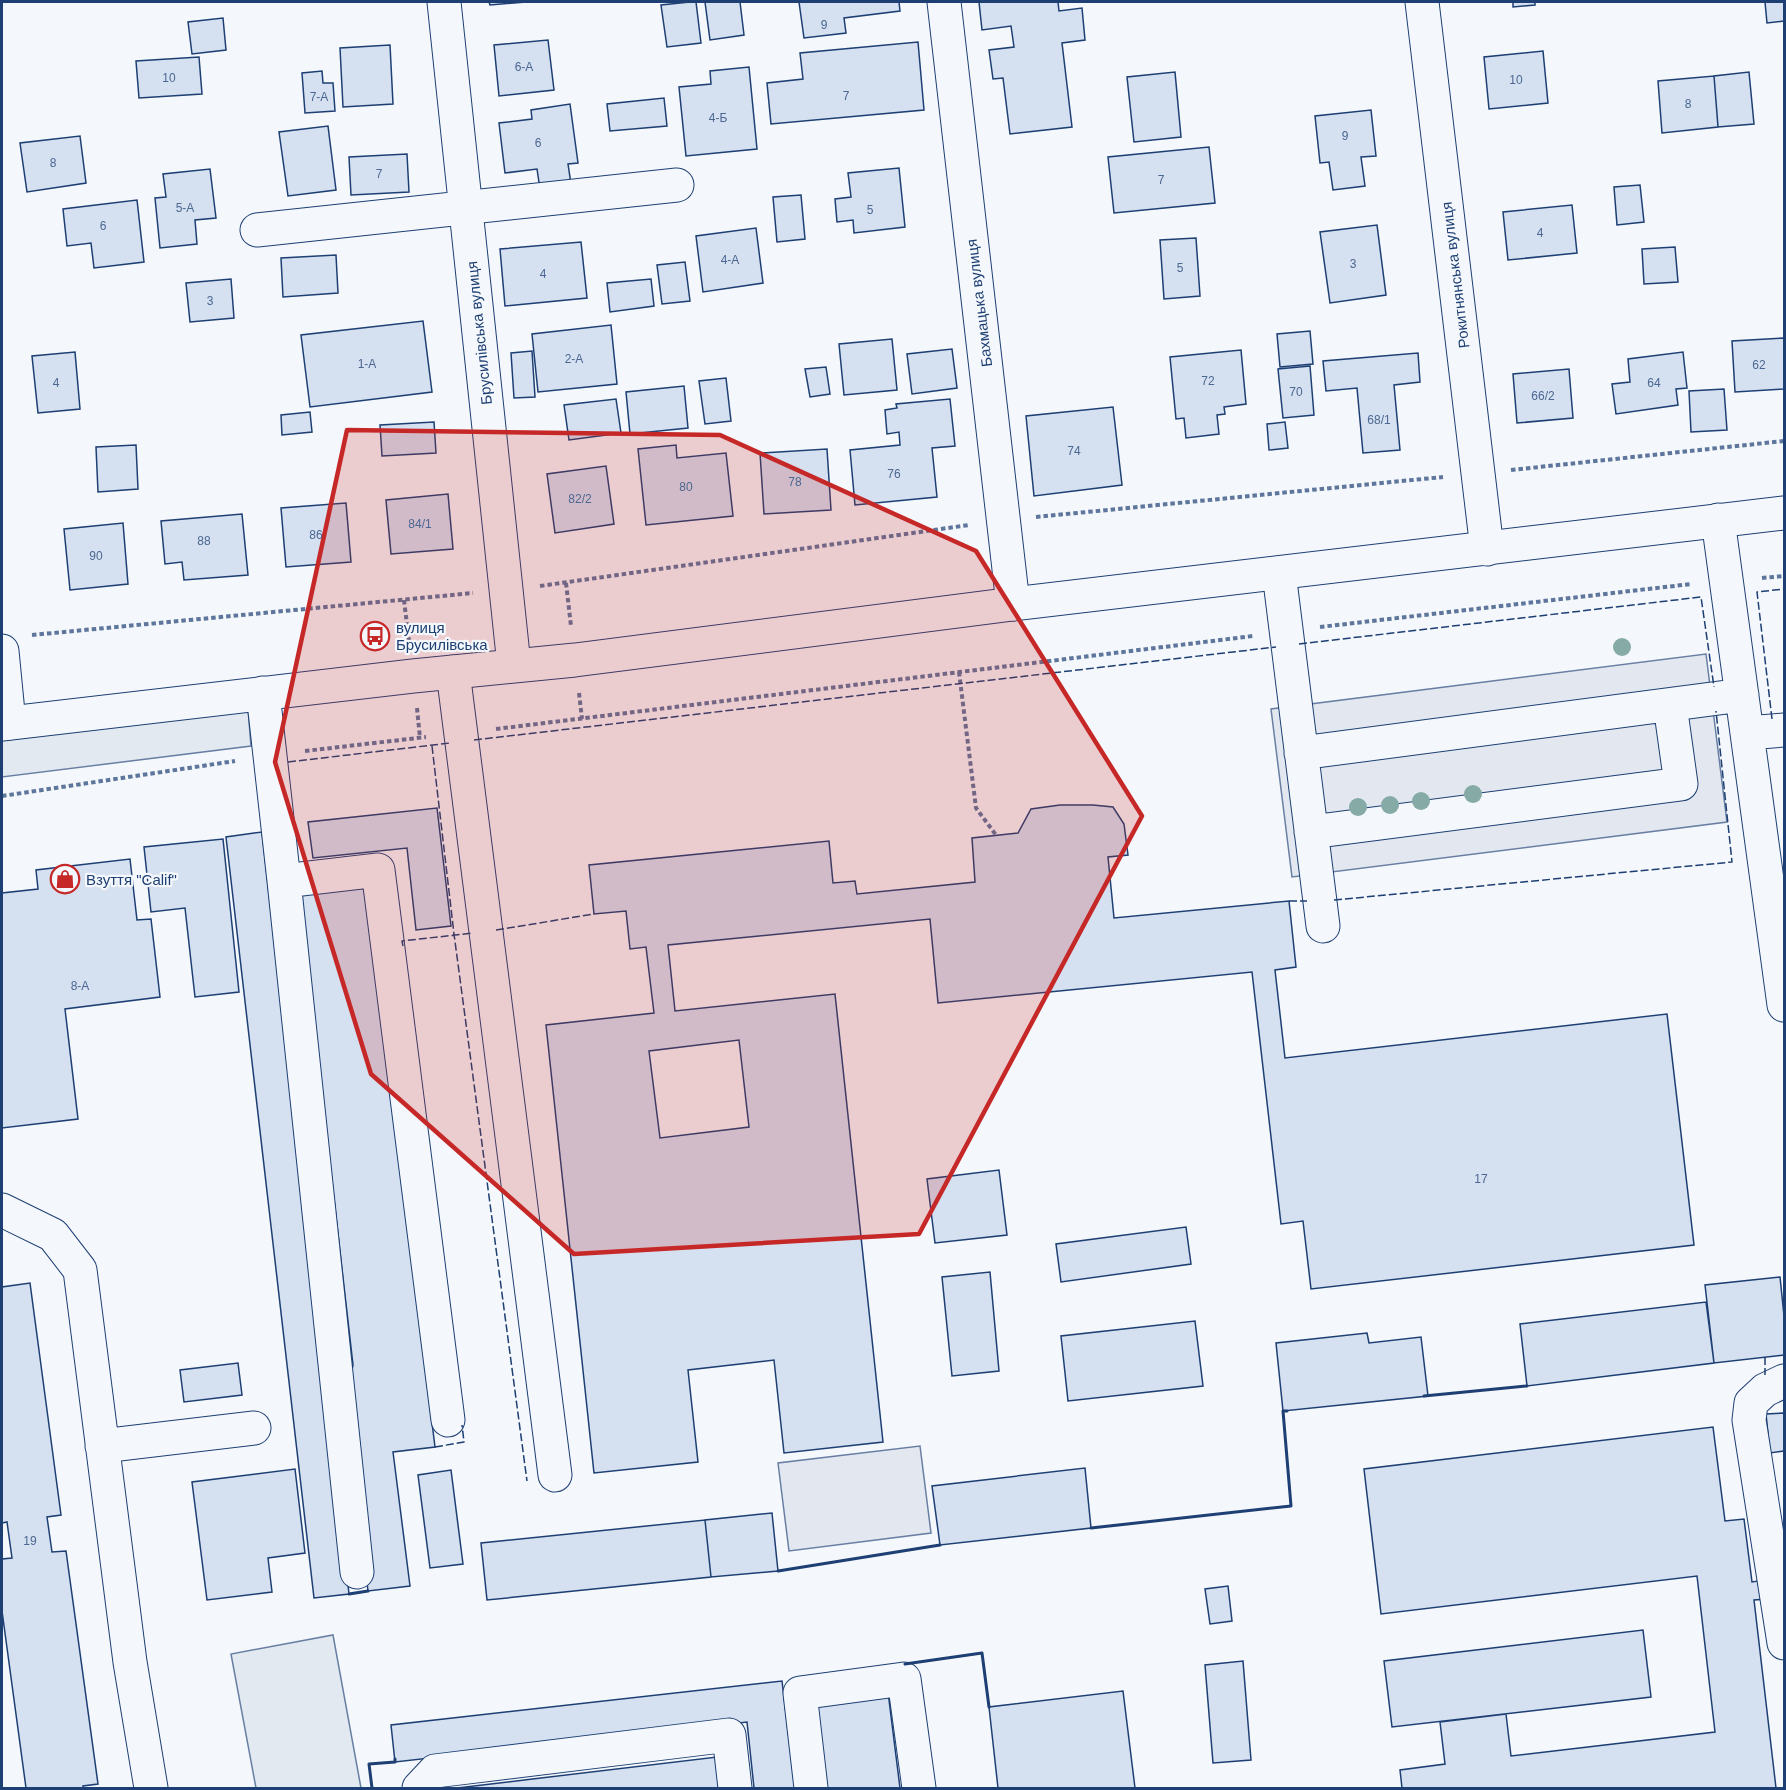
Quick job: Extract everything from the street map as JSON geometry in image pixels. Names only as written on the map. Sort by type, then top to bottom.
[{"type":"street","name":"Брусилівська вулиця","points":[[444,2],[514,665]]},
{"type":"street","name":"Бахмацька вулиця","points":[[944,2],[1013,604]]},
{"type":"street","name":"Рокитнянська вулиця","points":[[1422,2],[1487,549]]},
{"type":"street","points":[[257,230],[677,185]]},
{"type":"street","points":[[13,643],[5,723],[619,655],[1013,604],[1785,513]]},
{"type":"street","points":[[1719,520],[1785,1005]]},
{"type":"street","points":[[1280,573],[1323,926]]},
{"type":"street","points":[[453,672],[555,1475]]},
{"type":"street","points":[[263,693],[357,1572]]},
{"type":"street","points":[[1301,753],[1742,695]]},
{"type":"street","points":[[1311,832],[1681,784],[1670,705]]},
{"type":"street","points":[[1747,734],[1785,730]]},
{"type":"street","points":[[284,881],[378,870],[448,1420]]},
{"type":"street","points":[[2,1210],[53,1235],[80,1270],[129,1662],[151,1788]]},
{"type":"street","points":[[1785,1381],[1766,1390],[1751,1403],[1749,1420],[1785,1643]]},
{"type":"street","points":[[102,1446],[254,1428]]},
{"type":"street","points":[[811,1788],[800,1693],[904,1679],[920,1788]]},
{"type":"street","points":[[419,1788],[435,1771],[729,1736],[735,1788]]},
{"type":"path","points":[[13,643],[566,583],[1004,520],[1479,474],[1785,441]]},
{"type":"path","points":[[2,796],[270,755],[1726,580],[1785,576]]},
{"type":"path","points":[[959,672],[976,808],[996,835]]},
{"type":"highlighted area","points":[[347,430],[720,435],[976,551],[1142,816],[919,1234],[574,1254],[371,1074],[275,762]]},
{"type":"shaded area","points":[[1706,654],[1727,822],[1292,877],[1271,709]]},
{"type":"shaded area","points":[[248,709],[251,746],[2,777],[2,739]]},
{"type":"shaded area","points":[[920,1446],[931,1533],[789,1551],[778,1463]]},
{"type":"shaded area","points":[[333,1635],[361,1788],[256,1788],[231,1654]]},
{"type":"building","points":[[489,2],[526,2],[490,5]]},
{"type":"building","points":[[696,2],[701,43],[667,47],[661,5]]},
{"type":"building","points":[[705,2],[740,2],[744,35],[710,40]]},
{"type":"building","points":[[799,2],[899,2],[900,11],[844,18],[846,33],[804,38]]},
{"type":"building","points":[[979,2],[1058,2],[1059,11],[1082,8],[1085,40],[1062,43],[1072,127],[1010,134],[1003,78],[993,79],[989,50],[1014,47],[1011,26],[982,30]]},
{"type":"building","points":[[1513,2],[1535,2],[1535,5],[1513,7]]},
{"type":"building","points":[[1765,2],[1784,2],[1784,21],[1767,23]]},
{"type":"building","points":[[223,18],[226,50],[192,54],[188,22]]},
{"type":"building","points":[[548,40],[554,90],[499,96],[494,45]]},
{"type":"building","points":[[918,42],[924,110],[771,124],[767,83],[803,79],[800,53]]},
{"type":"building","points":[[390,45],[393,104],[343,107],[340,48]]},
{"type":"building","points":[[1543,51],[1548,103],[1489,109],[1484,57]]},
{"type":"building","points":[[199,57],[202,94],[139,98],[136,61]]},
{"type":"building","points":[[749,67],[757,149],[686,156],[679,87],[711,84],[710,71]]},
{"type":"building","points":[[322,71],[323,83],[333,83],[335,111],[305,113],[302,73]]},
{"type":"building","points":[[1175,72],[1181,137],[1134,142],[1127,77]]},
{"type":"building","points":[[1749,72],[1754,124],[1718,127],[1714,76]]},
{"type":"building","points":[[1714,76],[1718,127],[1662,133],[1658,81]]},
{"type":"building","points":[[664,98],[667,126],[610,131],[607,104]]},
{"type":"building","points":[[570,104],[578,163],[568,164],[571,184],[540,189],[537,169],[505,173],[499,123],[532,119],[531,110]]},
{"type":"building","points":[[1371,110],[1376,156],[1361,157],[1365,186],[1333,190],[1329,162],[1320,163],[1315,116]]},
{"type":"building","points":[[328,126],[336,190],[288,196],[279,132]]},
{"type":"building","points":[[80,136],[86,183],[27,192],[20,143]]},
{"type":"building","points":[[1209,147],[1215,203],[1114,213],[1108,157]]},
{"type":"building","points":[[407,154],[409,192],[351,195],[349,157]]},
{"type":"building","points":[[899,168],[905,227],[854,233],[853,220],[837,222],[835,199],[851,197],[848,173]]},
{"type":"building","points":[[210,169],[216,218],[195,220],[197,244],[160,248],[155,198],[166,197],[163,174]]},
{"type":"building","points":[[1640,185],[1644,222],[1617,225],[1614,187]]},
{"type":"building","points":[[801,195],[805,239],[777,242],[773,197]]},
{"type":"building","points":[[137,200],[144,262],[94,268],[91,243],[67,246],[63,209]]},
{"type":"building","points":[[1572,205],[1577,253],[1508,260],[1503,212]]},
{"type":"building","points":[[1377,225],[1386,295],[1330,303],[1320,232]]},
{"type":"building","points":[[756,228],[763,283],[703,292],[696,236]]},
{"type":"building","points":[[1196,238],[1200,296],[1164,299],[1160,240]]},
{"type":"building","points":[[581,242],[587,298],[505,306],[500,249]]},
{"type":"building","points":[[1675,247],[1678,282],[1644,284],[1642,249]]},
{"type":"building","points":[[336,255],[338,293],[283,297],[281,258]]},
{"type":"building","points":[[685,262],[690,301],[662,304],[657,265]]},
{"type":"building","points":[[231,279],[234,318],[190,322],[186,283]]},
{"type":"building","points":[[651,279],[654,306],[610,312],[607,283]]},
{"type":"building","points":[[423,321],[432,392],[310,407],[301,335]]},
{"type":"building","points":[[611,325],[617,384],[538,392],[532,334]]},
{"type":"building","points":[[1310,331],[1313,364],[1280,367],[1277,334]]},
{"type":"building","points":[[1784,338],[1784,389],[1735,392],[1732,341]]},
{"type":"building","points":[[892,339],[897,390],[844,395],[839,344]]},
{"type":"building","points":[[952,349],[957,388],[912,394],[907,354]]},
{"type":"building","points":[[1241,350],[1246,404],[1224,407],[1225,414],[1217,415],[1219,434],[1186,438],[1184,418],[1176,419],[1170,357]]},
{"type":"building","points":[[532,351],[535,397],[514,398],[511,353]]},
{"type":"building","points":[[75,352],[80,409],[38,413],[32,356]]},
{"type":"building","points":[[1683,352],[1687,388],[1676,389],[1678,405],[1616,414],[1612,384],[1630,382],[1628,359]]},
{"type":"building","points":[[1418,353],[1420,382],[1394,385],[1400,450],[1363,453],[1357,388],[1326,391],[1323,361]]},
{"type":"building","points":[[1310,366],[1314,415],[1283,418],[1278,369]]},
{"type":"building","points":[[826,367],[830,394],[810,397],[805,369]]},
{"type":"building","points":[[1569,369],[1573,418],[1517,423],[1513,374]]},
{"type":"building","points":[[726,378],[731,421],[705,424],[699,381]]},
{"type":"building","points":[[684,386],[688,428],[630,434],[626,392]]},
{"type":"building","points":[[1724,389],[1727,430],[1691,432],[1689,391]]},
{"type":"building","points":[[616,399],[621,433],[569,440],[564,405]]},
{"type":"building","points":[[950,399],[955,446],[932,448],[937,497],[855,505],[850,450],[900,445],[899,432],[887,434],[885,410],[897,408],[896,404]]},
{"type":"building","points":[[1113,407],[1122,485],[1034,496],[1026,416]]},
{"type":"building","points":[[310,412],[312,432],[282,435],[281,415]]},
{"type":"building","points":[[434,422],[436,453],[382,456],[380,425]]},
{"type":"building","points":[[1285,422],[1288,448],[1269,450],[1267,424]]},
{"type":"building","points":[[136,445],[138,489],[98,492],[96,447]]},
{"type":"building","points":[[676,445],[677,458],[726,453],[733,516],[646,525],[638,449]]},
{"type":"building","points":[[827,449],[831,510],[764,514],[760,453]]},
{"type":"building","points":[[606,466],[614,524],[555,533],[547,474]]},
{"type":"building","points":[[448,494],[453,549],[391,554],[386,500]]},
{"type":"building","points":[[346,503],[351,562],[286,567],[281,508]]},
{"type":"building","points":[[242,514],[248,575],[184,580],[182,562],[165,564],[161,521]]},
{"type":"building","points":[[123,523],[128,584],[70,590],[64,529]]},
{"type":"building","points":[[1060,805],[1113,807],[1124,824],[1128,855],[1108,857],[1114,918],[1289,901],[1296,967],[1275,970],[1285,1058],[1667,1014],[1694,1245],[1311,1289],[1303,1221],[1281,1224],[1252,972],[938,1003],[930,919],[668,945],[675,1011],[835,994],[883,1442],[784,1453],[774,1360],[688,1370],[698,1462],[594,1473],[546,1025],[654,1013],[646,947],[630,949],[626,911],[594,914],[589,865],[829,841],[833,883],[855,881],[857,894],[975,882],[972,838],[1018,833],[1031,809]],"holes":[[[739,1040],[749,1127],[660,1138],[649,1051]]]},
{"type":"building","points":[[437,808],[451,926],[416,930],[407,848],[313,858],[308,822]]},
{"type":"building","points":[[262,832],[349,1594],[314,1598],[226,837]]},
{"type":"building","points":[[223,839],[239,992],[195,997],[185,908],[151,912],[144,847]]},
{"type":"building","points":[[130,859],[137,920],[151,919],[160,997],[65,1009],[78,1119],[2,1128],[2,893],[38,889],[36,870]]},
{"type":"building","points":[[366,885],[435,1447],[393,1452],[410,1586],[368,1591],[346,1397],[353,1365],[299,893]]},
{"type":"building","points":[[999,1170],[1007,1235],[935,1243],[927,1179]]},
{"type":"building","points":[[1186,1227],[1191,1264],[1061,1282],[1056,1244]]},
{"type":"building","points":[[990,1272],[999,1371],[952,1376],[942,1277]]},
{"type":"building","points":[[1780,1277],[1784,1316],[1784,1355],[1714,1363],[1705,1285]]},
{"type":"building","points":[[30,1283],[61,1515],[47,1517],[52,1552],[66,1551],[98,1784],[83,1786],[83,1788],[26,1788],[2,1611],[2,1559],[12,1558],[7,1522],[2,1523],[2,1287]]},
{"type":"building","points":[[1706,1302],[1714,1363],[1527,1386],[1520,1324]]},
{"type":"building","points":[[1195,1321],[1203,1386],[1068,1401],[1061,1336]]},
{"type":"building","points":[[1367,1333],[1369,1343],[1421,1337],[1428,1396],[1283,1411],[1276,1343]]},
{"type":"building","points":[[238,1363],[242,1395],[184,1402],[180,1370]]},
{"type":"building","points":[[1784,1413],[1784,1451],[1770,1453],[1766,1414]]},
{"type":"building","points":[[1713,1427],[1725,1521],[1744,1519],[1752,1582],[1765,1580],[1767,1599],[1754,1600],[1776,1788],[1402,1788],[1400,1770],[1445,1764],[1440,1722],[1506,1714],[1511,1756],[1715,1732],[1697,1576],[1381,1614],[1364,1469]]},
{"type":"building","points":[[1085,1468],[1091,1528],[940,1545],[932,1486]]},
{"type":"building","points":[[295,1469],[305,1553],[268,1558],[272,1592],[207,1600],[192,1482]]},
{"type":"building","points":[[451,1470],[463,1564],[430,1568],[418,1475]]},
{"type":"building","points":[[772,1513],[778,1571],[711,1577],[705,1520]]},
{"type":"building","points":[[705,1520],[711,1577],[487,1600],[481,1543]]},
{"type":"building","points":[[1228,1586],[1232,1621],[1210,1624],[1205,1589]]},
{"type":"building","points":[[1643,1630],[1651,1697],[1392,1727],[1384,1661]]},
{"type":"building","points":[[1243,1661],[1251,1760],[1213,1763],[1205,1665]]},
{"type":"building","points":[[782,1681],[795,1788],[754,1788],[747,1722],[395,1762],[391,1725]]},
{"type":"building","points":[[1123,1691],[1135,1788],[998,1788],[989,1707]]},
{"type":"building","points":[[888,1692],[900,1788],[822,1788],[811,1701]]},
{"type":"building","points":[[717,1757],[720,1788],[457,1788]]},
{"type":"fence","points":[[1772,719],[1757,592],[1784,589]]},
{"type":"fence","points":[[1299,644],[1701,597],[1714,687]]},
{"type":"fence","points":[[474,740],[1276,647]]},
{"type":"fence","points":[[1334,900],[1732,862],[1716,711]]},
{"type":"fence","points":[[288,762],[450,743]]},
{"type":"fence","points":[[432,746],[454,934],[527,1481]]},
{"type":"fence","points":[[1289,901],[1307,901]]},
{"type":"fence","points":[[496,930],[594,914]]},
{"type":"fence","points":[[403,946],[402,941],[473,933]]},
{"type":"fence","points":[[1765,1357],[1765,1375]]},
{"type":"fence","points":[[435,1447],[464,1442],[462,1425]]},
{"type":"wall","points":[[1424,1396],[1527,1386]]},
{"type":"wall","points":[[1091,1528],[1291,1506],[1283,1411],[1287,1411]]},
{"type":"wall","points":[[778,1571],[940,1545]]},
{"type":"wall","points":[[349,1594],[368,1591]]},
{"type":"wall","points":[[905,1664],[982,1653],[989,1707]]},
{"type":"wall","points":[[372,1788],[369,1764],[395,1762],[395,1759]]},
{"type":"place","name":"вулиця Брусилівська","points":[[375,636]]},
{"type":"place","name":"Взуття \"Calif\"","points":[[65,879]]}]
